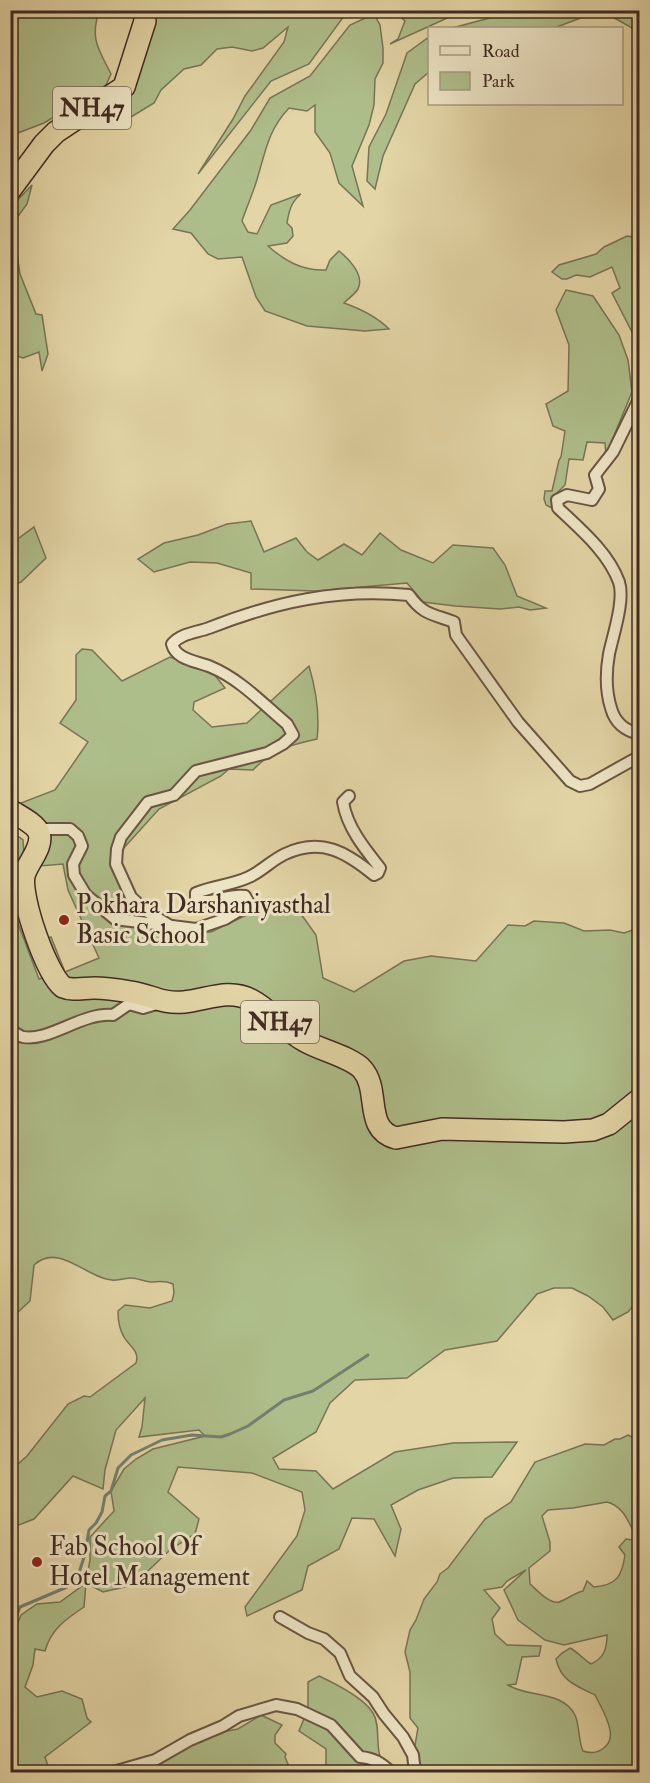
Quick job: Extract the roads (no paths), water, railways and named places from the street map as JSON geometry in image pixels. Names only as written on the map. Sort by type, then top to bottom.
[{"type":"highway","name":"NH47","points":[[10,190],[44,144],[56,132],[124,87],[145,21],[144,10]]},
{"type":"highway","points":[[10,810],[37,829]]},
{"type":"highway","name":"NH47","points":[[37,829],[40,841],[26,871],[23,887],[27,910],[54,978],[59,984],[67,989],[95,988],[132,992],[163,1003],[238,995],[258,1004],[304,1041],[349,1060],[363,1070],[371,1090],[374,1116],[378,1125],[389,1136],[396,1138],[442,1130],[564,1132],[593,1130],[609,1124],[639,1099]]},
{"type":"street","points":[[639,397],[613,452],[595,475],[599,489],[592,501],[567,495],[556,500],[558,508],[606,558],[620,584],[619,608],[609,657],[608,696],[614,719],[628,732],[639,734]]},
{"type":"street","points":[[172,927],[146,911],[131,897],[117,864],[117,849],[122,837],[148,801],[174,795],[196,771],[267,753],[293,735],[287,724],[227,674],[181,656],[174,651],[172,644],[180,636],[247,613],[303,598],[380,592],[409,595],[417,607],[428,614],[454,622],[456,634],[518,722],[570,781],[580,786],[590,784],[639,756]]},
{"type":"street","points":[[37,829],[70,829],[78,836],[81,846],[73,864],[75,875],[86,895],[115,919],[196,929],[225,920],[242,910],[248,905],[248,901],[245,896],[237,895],[202,902],[196,899],[196,893],[251,876],[284,854],[311,846],[330,848],[351,856],[374,875],[378,873],[380,868],[348,821],[343,801],[349,795]]},
{"type":"street","points":[[10,1030],[22,1037],[32,1037],[57,1031],[90,1017],[103,1014],[112,1015],[129,1004],[143,1008],[163,1003]]},
{"type":"street","points":[[280,1617],[324,1639],[340,1653],[350,1676],[373,1697],[403,1737],[412,1755],[415,1773]]},
{"type":"street","points":[[113,1773],[155,1761],[190,1740],[223,1726],[239,1716],[276,1706],[297,1709],[331,1725],[360,1757],[372,1758],[391,1773]]},
{"type":"waterway","points":[[10,1622],[15,1620],[20,1607],[67,1587],[77,1579],[85,1554],[89,1530],[102,1512],[105,1496],[111,1491],[118,1468],[131,1455],[162,1440],[192,1435],[221,1437],[230,1434],[248,1426],[284,1400],[313,1391],[368,1355]]},
{"type":"place","name":"Pokhara Darshaniyasthal Basic School","points":[[64,920]]},
{"type":"place","name":"Fab School Of Hotel Management","points":[[37,1562]]}]
